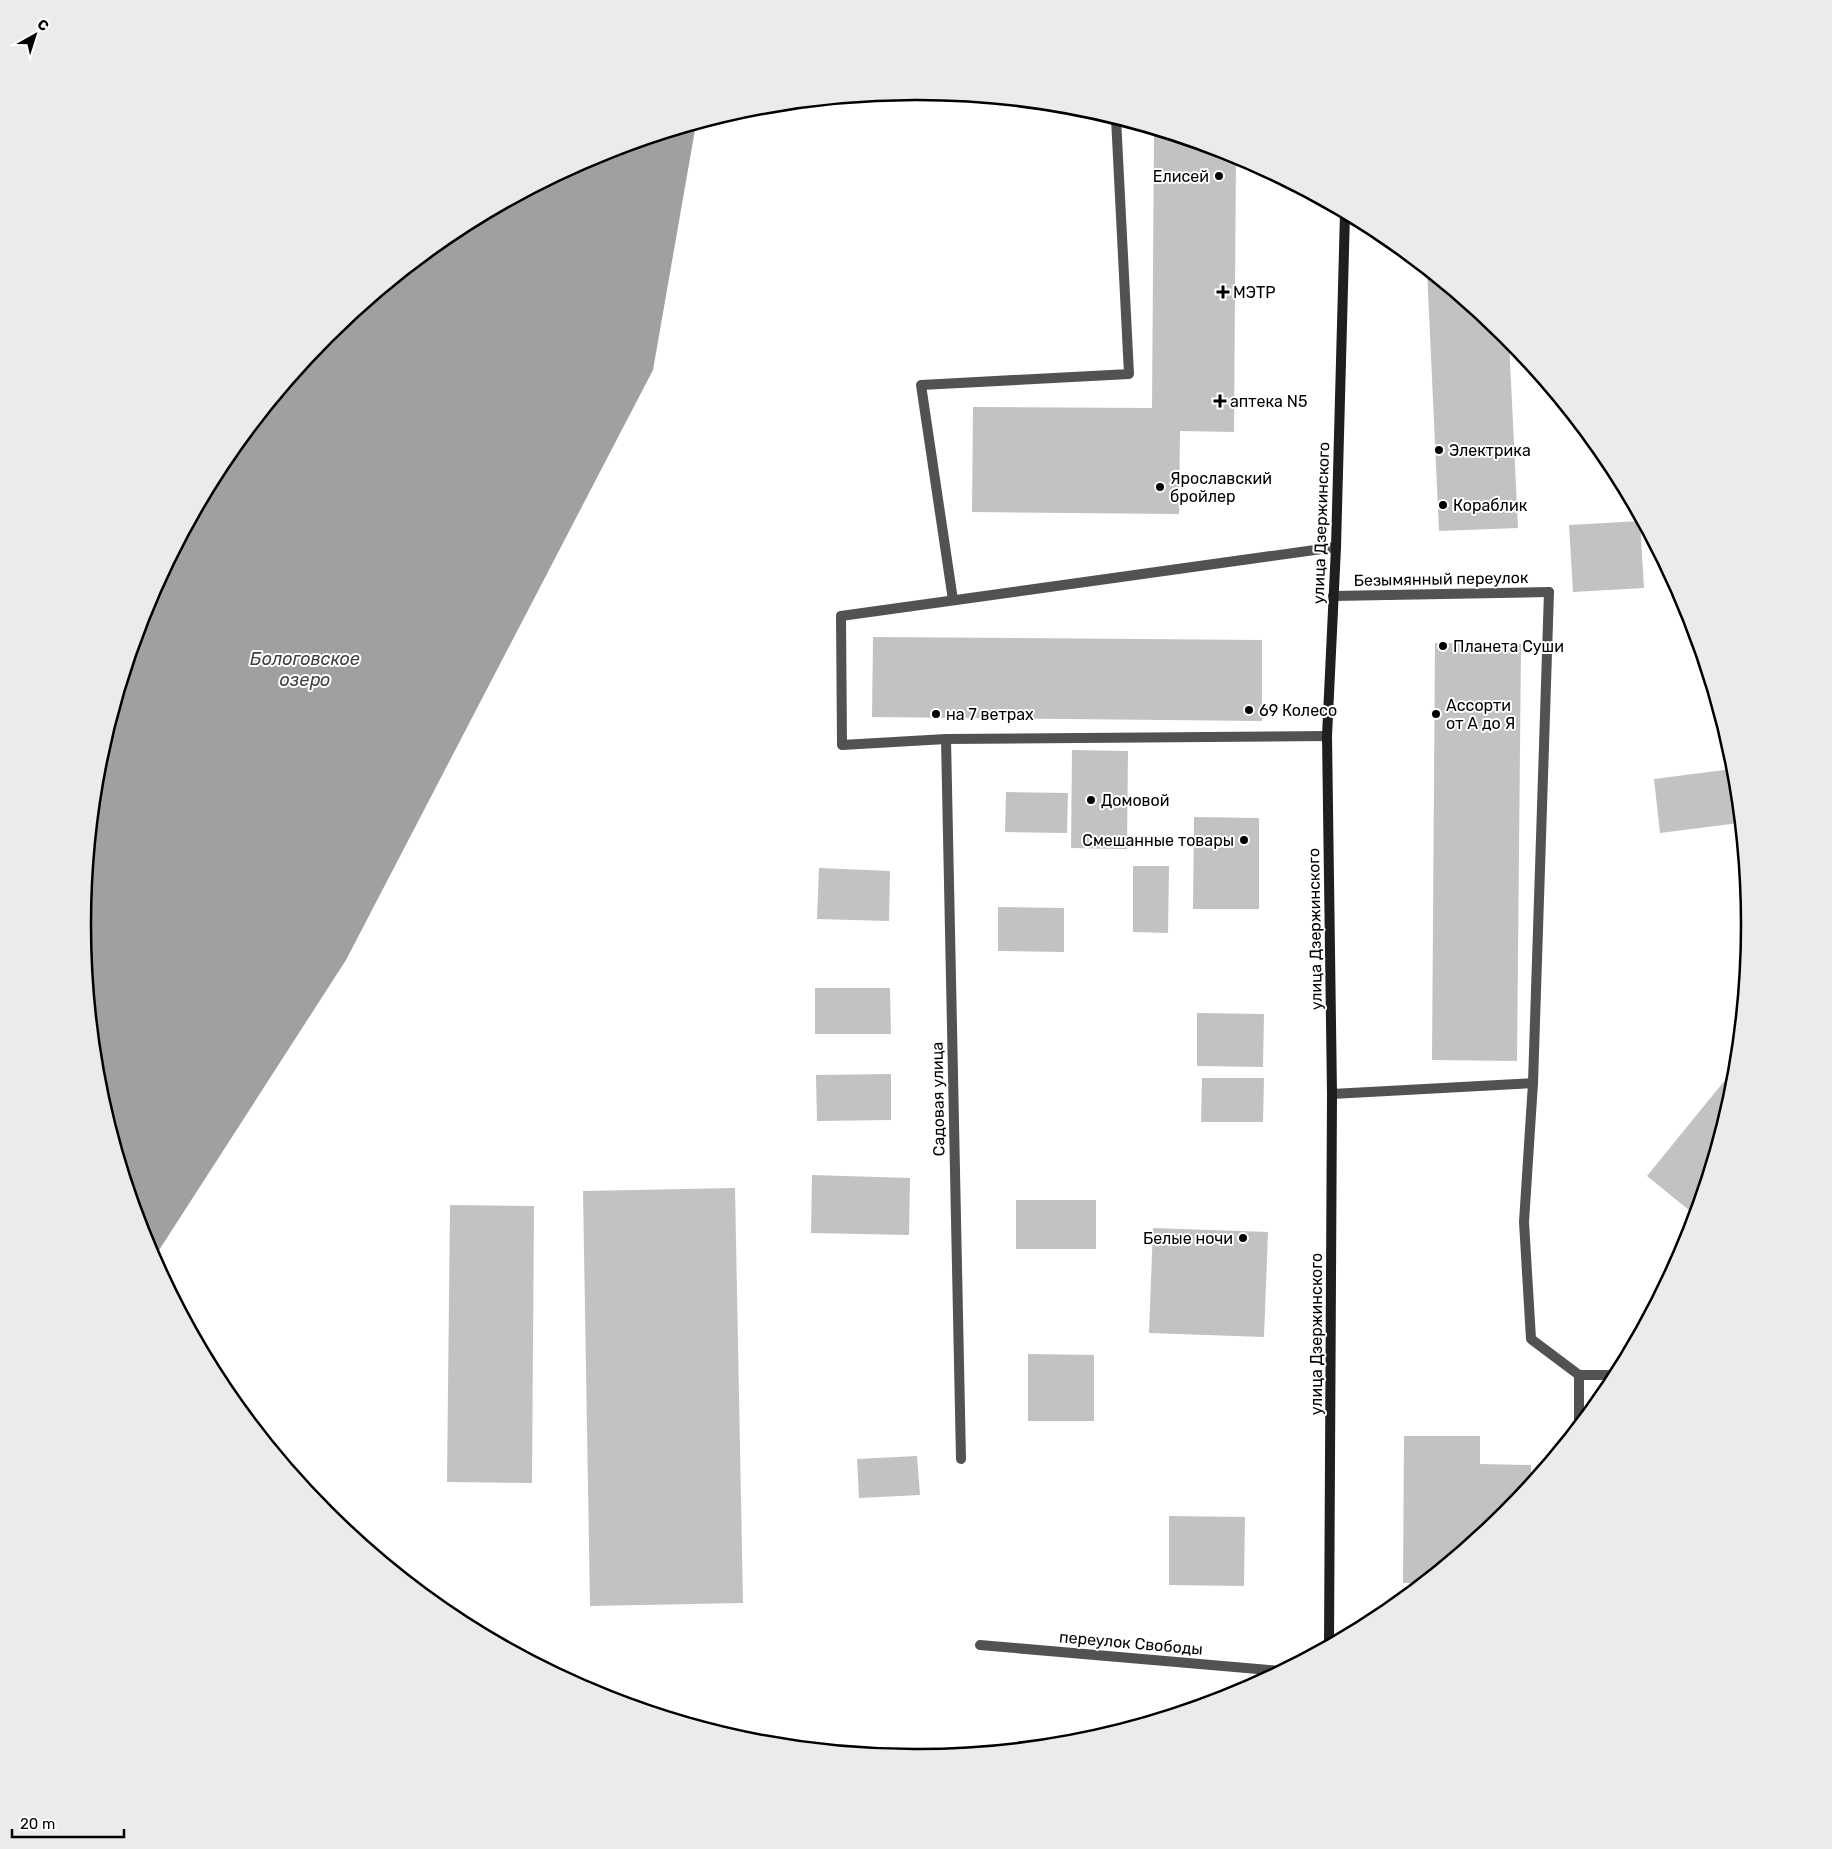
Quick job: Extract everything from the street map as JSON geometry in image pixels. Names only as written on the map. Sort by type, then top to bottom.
[{"type":"main road","name":"улица Дзержинского","points":[[1329,1638],[1332,1094],[1327,736],[1336,547],[1345,221]]},
{"type":"street","points":[[953,600],[921,385],[1129,374],[1116,125]]},
{"type":"street","points":[[1327,736],[946,739],[842,745],[841,616],[1336,547]]},
{"type":"street","name":"Безымянный переулок","points":[[1333,596],[1549,592],[1532,1083]]},
{"type":"street","name":"Садовая улица","points":[[946,739],[961,1459]]},
{"type":"street","points":[[1332,1094],[1532,1083],[1524,1222],[1531,1339],[1580,1375],[1607,1375]]},
{"type":"street","points":[[1579,1414],[1580,1375]]},
{"type":"street","name":"переулок Свободы","points":[[980,1645],[1268,1670]]},
{"type":"water","name":"Бологовское озеро","points":[[695,131],[653,370],[346,960],[159,1251],[135,1190],[119,1138],[107,1085],[98,1032],[91,925],[98,817],[119,711],[135,659],[154,609],[176,560],[230,466],[262,422],[333,341],[372,304],[414,270],[504,210],[551,185],[600,163]]},
{"type":"building","points":[[1154,136],[1236,165],[1234,432],[1180,431],[1179,514],[972,512],[973,407],[1152,408]]},
{"type":"building","points":[[1427,278],[1460,304],[1510,352],[1518,528],[1439,531]]},
{"type":"building","points":[[1635,521],[1641,532],[1644,588],[1573,592],[1569,525]]},
{"type":"building","points":[[873,637],[1262,640],[1262,721],[872,717]]},
{"type":"building","points":[[1435,643],[1521,644],[1517,1061],[1432,1060]]},
{"type":"building","points":[[1072,750],[1128,751],[1127,849],[1071,848]]},
{"type":"building","points":[[1726,770],[1735,824],[1660,833],[1654,779]]},
{"type":"building","points":[[1006,792],[1068,793],[1067,833],[1005,832]]},
{"type":"building","points":[[1194,817],[1259,818],[1259,909],[1193,909]]},
{"type":"building","points":[[1133,866],[1169,866],[1168,933],[1133,932]]},
{"type":"building","points":[[819,868],[890,871],[889,921],[817,919]]},
{"type":"building","points":[[998,907],[1064,908],[1064,952],[998,951]]},
{"type":"building","points":[[815,988],[890,988],[891,1034],[815,1034]]},
{"type":"building","points":[[1197,1013],[1264,1014],[1263,1067],[1197,1066]]},
{"type":"building","points":[[891,1074],[891,1120],[817,1121],[816,1075]]},
{"type":"building","points":[[1202,1078],[1264,1078],[1263,1122],[1201,1122]]},
{"type":"building","points":[[1726,1079],[1713,1138],[1689,1210],[1647,1176]]},
{"type":"building","points":[[812,1175],[910,1178],[909,1235],[811,1233]]},
{"type":"building","points":[[735,1188],[743,1603],[590,1606],[583,1191]]},
{"type":"building","points":[[1016,1200],[1096,1200],[1096,1249],[1016,1249]]},
{"type":"building","points":[[450,1205],[534,1206],[532,1483],[447,1482]]},
{"type":"building","points":[[1153,1228],[1268,1232],[1264,1337],[1149,1333]]},
{"type":"building","points":[[1028,1354],[1094,1355],[1094,1421],[1028,1421]]},
{"type":"building","points":[[1404,1436],[1480,1436],[1480,1464],[1531,1465],[1531,1473],[1499,1508],[1460,1545],[1412,1583],[1403,1583]]},
{"type":"building","points":[[917,1456],[920,1495],[859,1498],[857,1459]]},
{"type":"building","points":[[1169,1516],[1245,1517],[1244,1586],[1169,1585]]},
{"type":"place","name":"Елисей","points":[[1219,176]]},
{"type":"place","name":"МЭТР","points":[[1223,292]]},
{"type":"place","name":"аптека N5","points":[[1220,401]]},
{"type":"place","name":"Электрика","points":[[1439,450]]},
{"type":"place","name":"Ярославский бройлер","points":[[1160,487]]},
{"type":"place","name":"Кораблик","points":[[1443,505]]},
{"type":"place","name":"Планета Суши","points":[[1443,646]]},
{"type":"place","name":"69 Колесо","points":[[1249,710]]},
{"type":"place","name":"на 7 ветрах","points":[[936,714]]},
{"type":"place","name":"Ассорти от А до Я","points":[[1436,714]]},
{"type":"place","name":"Домовой","points":[[1091,800]]},
{"type":"place","name":"Смешанные товары","points":[[1244,840]]},
{"type":"place","name":"Белые ночи","points":[[1243,1238]]}]
